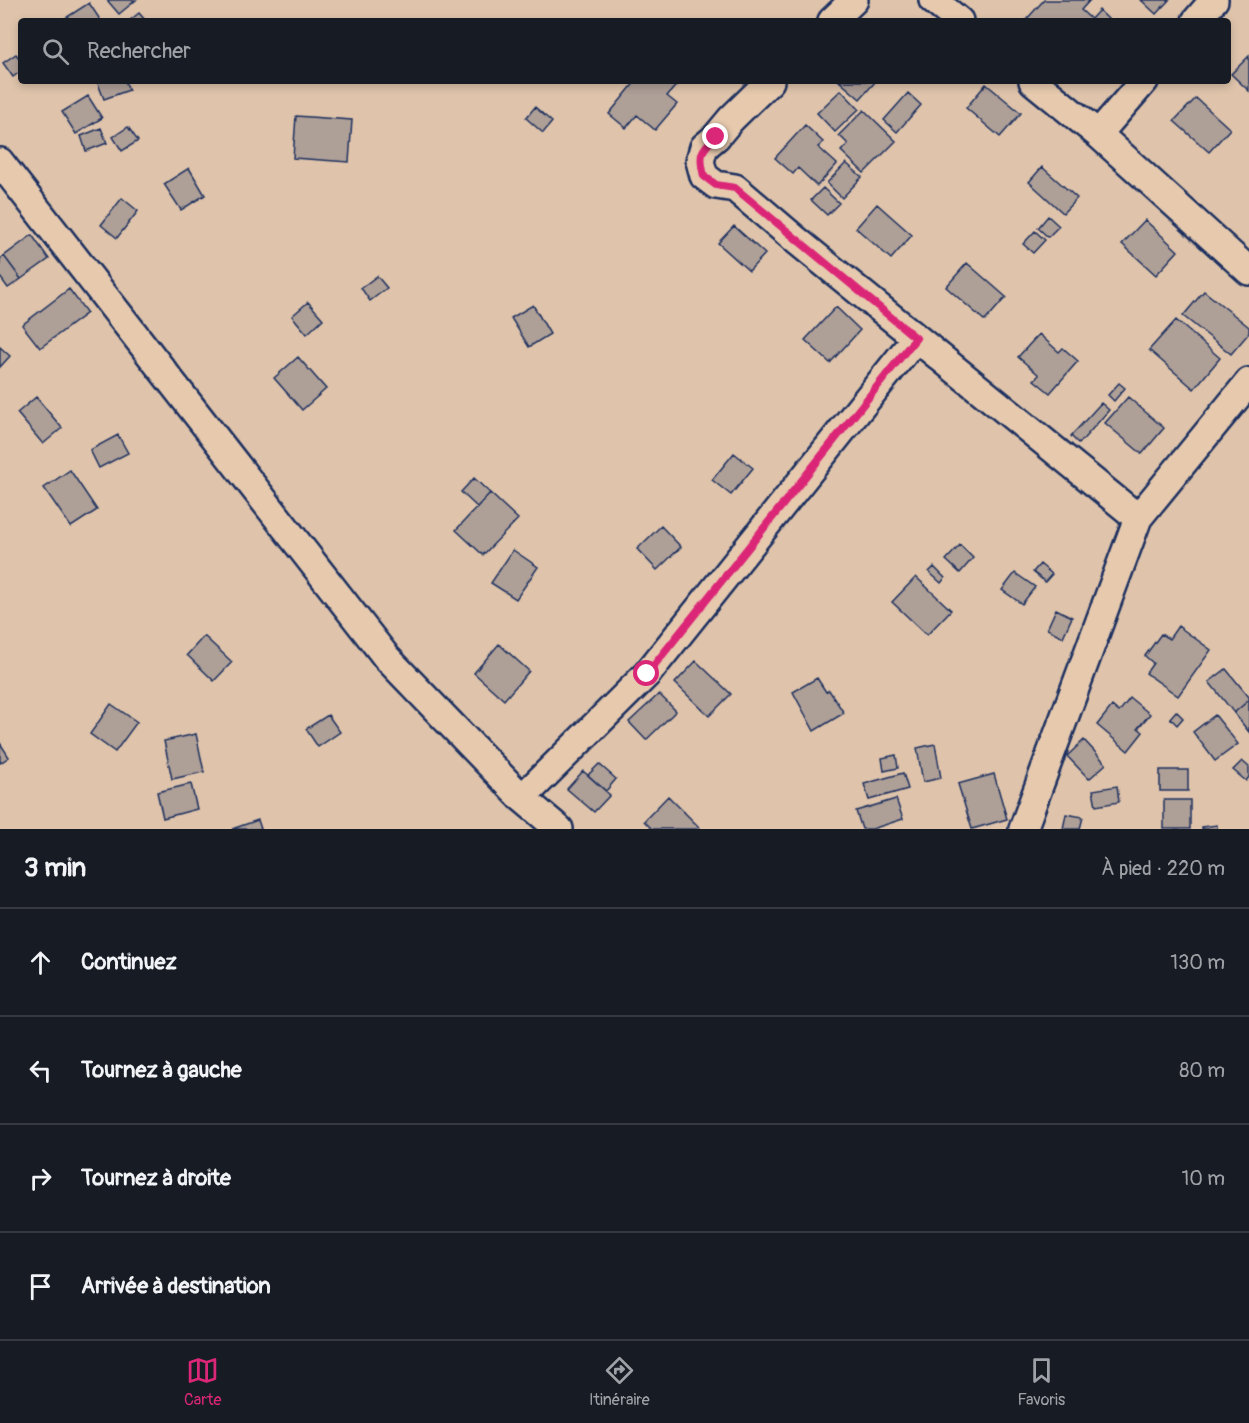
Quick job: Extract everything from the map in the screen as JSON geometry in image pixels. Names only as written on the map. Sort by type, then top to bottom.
[{"type":"street","points":[[835,18],[854,0]]},
{"type":"street","points":[[933,0],[955,18]]},
{"type":"street","points":[[1199,18],[1214,0]]},
{"type":"street","points":[[767,84],[704,147],[700,161],[704,176],[716,185],[735,188],[1138,518]]},
{"type":"street","points":[[1037,84],[1098,134],[1249,271]]},
{"type":"street","points":[[1098,134],[1141,84]]},
{"type":"street","points":[[0,162],[387,658],[522,798],[559,829]]},
{"type":"street","points":[[522,798],[647,674],[916,338]]},
{"type":"street","points":[[1023,829],[1138,518],[1249,382]]},
{"type":"building","points":[[107,0],[136,0],[119,14]]},
{"type":"building","points":[[1044,0],[1090,0],[1081,10],[1090,18],[1028,18]]},
{"type":"building","points":[[1141,0],[1169,0],[1156,14]]},
{"type":"building","points":[[89,3],[99,18],[66,18]]},
{"type":"building","points":[[1099,10],[1107,18],[1092,18]]},
{"type":"building","points":[[139,13],[143,18],[133,18]]},
{"type":"building","points":[[16,54],[18,73],[13,77],[3,63]]},
{"type":"building","points":[[1249,56],[1249,91],[1231,74]]},
{"type":"building","points":[[98,84],[126,84],[129,90],[104,99]]},
{"type":"building","points":[[634,84],[677,84],[667,96],[677,104],[655,130],[637,115],[626,128],[609,114]]},
{"type":"building","points":[[842,84],[873,84],[860,99]]},
{"type":"building","points":[[986,84],[1021,113],[1000,137],[966,108]]},
{"type":"building","points":[[841,90],[859,109],[835,132],[817,113]]},
{"type":"building","points":[[908,93],[921,105],[897,132],[884,120]]},
{"type":"building","points":[[88,96],[102,118],[76,134],[62,112]]},
{"type":"building","points":[[1196,98],[1230,129],[1209,152],[1174,121]]},
{"type":"building","points":[[535,107],[552,122],[543,133],[526,118]]},
{"type":"building","points":[[864,110],[896,141],[864,173],[841,151],[848,144],[839,135]]},
{"type":"building","points":[[296,116],[352,120],[349,162],[293,158]]},
{"type":"building","points":[[805,125],[823,142],[818,147],[837,164],[817,186],[798,168],[793,174],[775,158]]},
{"type":"building","points":[[128,127],[138,141],[122,151],[113,137]]},
{"type":"building","points":[[101,128],[107,143],[86,151],[81,136]]},
{"type":"building","points":[[846,163],[862,177],[842,198],[827,183]]},
{"type":"building","points":[[1042,167],[1077,198],[1063,213],[1029,182]]},
{"type":"building","points":[[189,168],[205,195],[181,210],[164,184]]},
{"type":"building","points":[[823,188],[839,203],[827,215],[811,200]]},
{"type":"building","points":[[122,198],[138,211],[117,238],[101,225]]},
{"type":"building","points":[[877,204],[912,235],[891,259],[856,228]]},
{"type":"building","points":[[1048,216],[1059,226],[1048,237],[1038,228]]},
{"type":"building","points":[[1145,220],[1178,251],[1156,275],[1122,244]]},
{"type":"building","points":[[734,226],[765,254],[749,271],[718,243]]},
{"type":"building","points":[[1035,231],[1045,240],[1033,253],[1023,244]]},
{"type":"building","points":[[32,235],[49,259],[21,279],[4,256]]},
{"type":"building","points":[[4,256],[21,279],[8,288],[0,277],[0,259]]},
{"type":"building","points":[[967,263],[1006,297],[985,321],[946,287]]},
{"type":"building","points":[[377,276],[387,288],[370,301],[361,288]]},
{"type":"building","points":[[69,289],[87,313],[40,348],[22,325]]},
{"type":"building","points":[[1204,291],[1249,327],[1249,333],[1231,354],[1183,316]]},
{"type":"building","points":[[308,302],[323,319],[307,334],[292,316]]},
{"type":"building","points":[[533,305],[550,334],[529,347],[511,318]]},
{"type":"building","points":[[836,307],[860,330],[830,363],[805,340]]},
{"type":"building","points":[[1176,320],[1220,358],[1194,389],[1149,350]]},
{"type":"building","points":[[1039,334],[1059,352],[1063,348],[1078,361],[1050,393],[1034,380],[1039,375],[1018,357]]},
{"type":"building","points":[[0,347],[10,356],[0,367]]},
{"type":"building","points":[[298,357],[326,389],[302,410],[274,378]]},
{"type":"building","points":[[1119,383],[1125,388],[1114,401],[1108,395]]},
{"type":"building","points":[[36,397],[62,428],[43,444],[17,413]]},
{"type":"building","points":[[1128,397],[1164,428],[1142,454],[1105,423]]},
{"type":"building","points":[[1101,403],[1109,410],[1079,444],[1071,436]]},
{"type":"building","points":[[118,435],[128,453],[99,468],[90,450]]},
{"type":"building","points":[[734,453],[753,468],[731,495],[712,480]]},
{"type":"building","points":[[70,470],[97,510],[71,527],[44,488]]},
{"type":"building","points":[[474,478],[490,493],[477,507],[461,492]]},
{"type":"building","points":[[490,493],[518,519],[483,555],[456,530]]},
{"type":"building","points":[[661,526],[681,547],[657,570],[637,549]]},
{"type":"building","points":[[960,545],[973,558],[960,573],[946,560]]},
{"type":"building","points":[[513,550],[538,567],[516,599],[491,583]]},
{"type":"building","points":[[1040,564],[1052,574],[1045,582],[1033,572]]},
{"type":"building","points":[[934,567],[945,578],[941,583],[929,572]]},
{"type":"building","points":[[1015,573],[1035,587],[1022,604],[1002,590]]},
{"type":"building","points":[[916,577],[951,610],[927,635],[892,602]]},
{"type":"building","points":[[1056,609],[1072,617],[1063,637],[1047,629]]},
{"type":"building","points":[[1178,626],[1211,650],[1178,696],[1146,673],[1153,663],[1145,656],[1161,634],[1169,639]]},
{"type":"building","points":[[204,636],[232,662],[214,681],[187,655]]},
{"type":"building","points":[[499,644],[529,671],[504,700],[474,673]]},
{"type":"building","points":[[696,661],[731,694],[709,716],[675,683]]},
{"type":"building","points":[[1226,669],[1249,697],[1249,700],[1234,713],[1209,682]]},
{"type":"building","points":[[817,678],[826,692],[829,690],[844,713],[814,731],[793,692]]},
{"type":"building","points":[[659,694],[676,711],[646,740],[629,722]]},
{"type":"building","points":[[1130,698],[1150,714],[1138,728],[1143,732],[1128,751],[1097,725],[1112,706],[1119,712]]},
{"type":"building","points":[[1249,700],[1249,732],[1234,713]]},
{"type":"building","points":[[111,704],[137,722],[115,752],[90,734]]},
{"type":"building","points":[[1176,711],[1183,718],[1177,725],[1170,718]]},
{"type":"building","points":[[328,715],[340,732],[318,747],[306,729]]},
{"type":"building","points":[[1215,715],[1238,744],[1215,761],[1193,732]]},
{"type":"building","points":[[196,734],[204,772],[172,779],[164,741]]},
{"type":"building","points":[[1084,740],[1106,764],[1089,779],[1067,756]]},
{"type":"building","points":[[0,743],[9,757],[0,763]]},
{"type":"building","points":[[935,744],[941,778],[923,782],[917,748]]},
{"type":"building","points":[[896,755],[898,768],[884,771],[882,758]]},
{"type":"building","points":[[1242,761],[1249,767],[1249,777],[1246,781],[1233,770]]},
{"type":"building","points":[[599,764],[616,779],[606,791],[588,775]]},
{"type":"building","points":[[1160,770],[1188,770],[1188,791],[1160,791]]},
{"type":"building","points":[[583,771],[610,795],[594,812],[567,789]]},
{"type":"building","points":[[903,773],[908,789],[869,800],[864,784]]},
{"type":"building","points":[[994,774],[1007,819],[972,829],[958,784]]},
{"type":"building","points":[[191,784],[197,809],[163,818],[157,792]]},
{"type":"building","points":[[1117,786],[1119,802],[1096,806],[1093,790]]},
{"type":"building","points":[[668,796],[700,829],[652,829],[644,821]]},
{"type":"building","points":[[896,799],[903,819],[872,829],[862,829],[856,811]]},
{"type":"building","points":[[1164,800],[1190,800],[1190,829],[1164,829]]},
{"type":"building","points":[[1066,814],[1083,817],[1080,829],[1063,829]]},
{"type":"building","points":[[258,820],[261,829],[232,829]]},
{"type":"building","points":[[1217,825],[1217,829],[1202,829],[1202,827]]},
{"type":"route","points":[[647,674],[916,338],[735,188],[716,185],[704,176],[700,161],[704,147],[716,137]]}]
